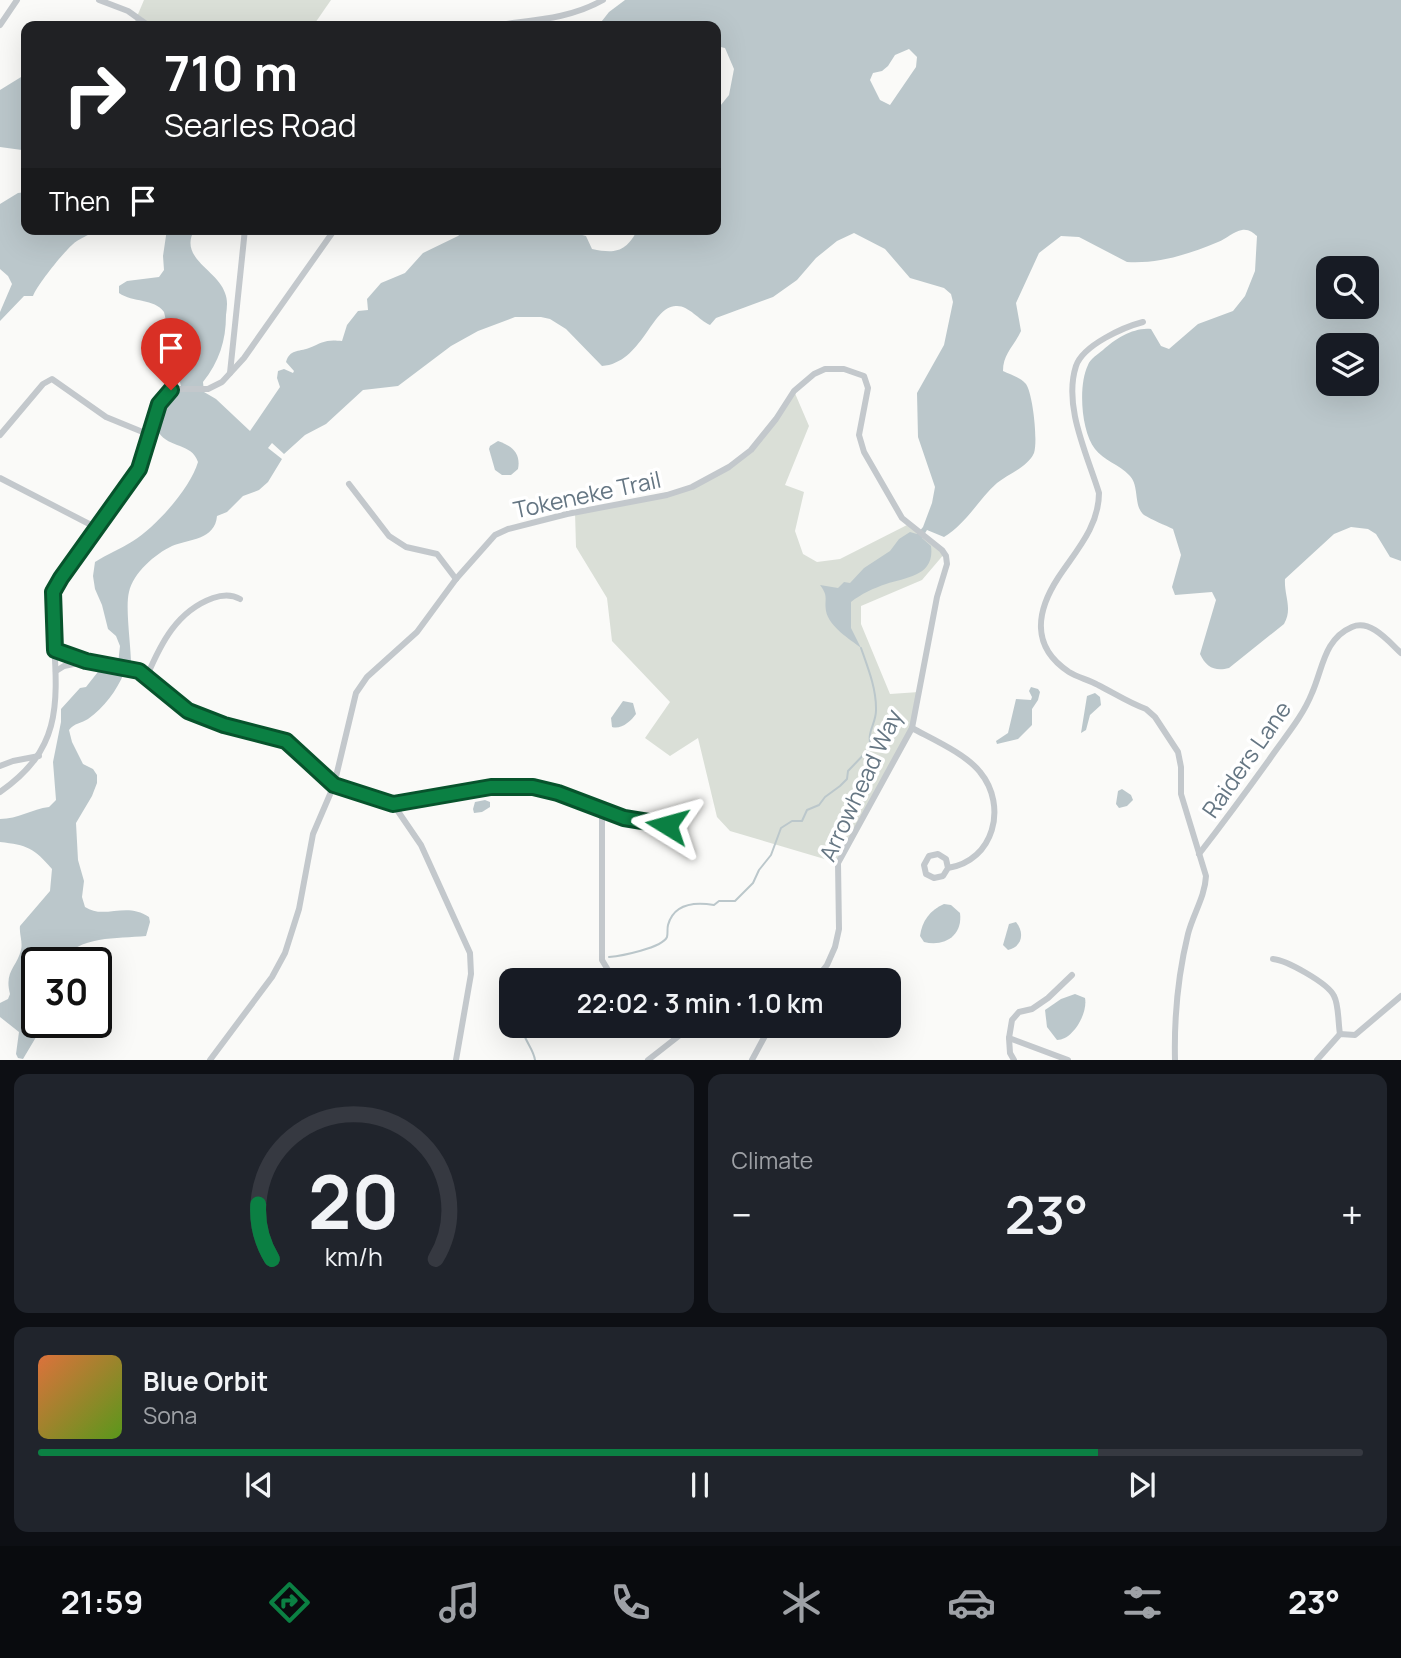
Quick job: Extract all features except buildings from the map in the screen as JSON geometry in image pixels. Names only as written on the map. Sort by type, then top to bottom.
[{"type":"street","points":[[0,24],[17,0]]},
{"type":"street","points":[[99,0],[128,11],[142,21]]},
{"type":"street","points":[[532,21],[564,17],[598,2]]},
{"type":"street","points":[[229,375],[244,235]]},
{"type":"street","points":[[0,792],[19,779],[39,756],[47,740],[52,718],[56,671],[53,592],[139,469],[159,404],[174,389],[211,388],[229,375],[244,358],[331,235]]},
{"type":"street","points":[[1143,322],[1128,326],[1093,346],[1076,366],[1074,410],[1099,500],[1085,539],[1057,579],[1047,599],[1040,617],[1040,629],[1048,652],[1059,664],[1071,673],[1146,709],[1178,752],[1181,794],[1206,876],[1206,890],[1188,933],[1181,969],[1176,1001],[1175,1059]]},
{"type":"street","name":"Tokeneke Trail","points":[[209,1059],[272,976],[285,954],[299,909],[313,834],[334,785],[356,693],[367,677],[417,632],[456,579],[495,535],[508,529],[567,514],[667,495],[712,477],[751,450],[794,391],[805,380],[825,369],[844,369],[864,376],[868,388],[859,436],[864,452],[902,518],[918,530]]},
{"type":"street","points":[[0,435],[46,380],[52,379],[106,416],[150,435]]},
{"type":"street","points":[[0,478],[97,528]]},
{"type":"street","points":[[349,484],[389,536],[406,547],[437,554],[456,579]]},
{"type":"street","name":"Arrowhead Way","points":[[825,968],[835,947],[839,929],[838,863],[912,728],[937,597],[947,564],[945,552],[918,530]]},
{"type":"street","points":[[146,676],[156,654],[180,618],[210,599],[220,596],[240,599]]},
{"type":"street","name":"Raiders Lane","points":[[1199,854],[1295,725],[1312,693],[1321,663],[1330,645],[1351,627],[1362,624],[1374,629],[1401,653]]},
{"type":"street","points":[[55,650],[86,661],[139,671],[188,711],[224,725],[286,741],[334,785],[393,804],[491,787],[533,787],[641,822],[667,825]]},
{"type":"street","points":[[56,671],[64,666],[86,661]]},
{"type":"street","points":[[912,728],[980,772],[996,803],[992,832],[985,846],[967,863],[948,868]]},
{"type":"street","points":[[0,766],[39,756]]},
{"type":"street","points":[[393,804],[421,845],[470,953],[471,974],[456,1059]]},
{"type":"street","points":[[603,811],[602,960],[607,968]]},
{"type":"street","points":[[1273,959],[1282,960],[1327,988],[1335,997],[1340,1034]]},
{"type":"street","points":[[1014,1059],[1010,1053],[1009,1038],[1012,1020],[1019,1012],[1032,1009],[1048,998],[1072,975]]},
{"type":"street","points":[[1340,1034],[1355,1035],[1401,996]]},
{"type":"street","points":[[1317,1059],[1340,1034]]},
{"type":"street","points":[[648,1059],[676,1038]]},
{"type":"street","points":[[752,1059],[764,1038]]},
{"type":"street","points":[[1009,1038],[1068,1059]]},
{"type":"shaded area","points":[[144,0],[331,0],[316,21],[135,21]]},
{"type":"shaded area","points":[[625,0],[1401,0],[1401,561],[1390,557],[1376,534],[1368,529],[1351,527],[1334,534],[1285,579],[1288,607],[1284,624],[1229,668],[1215,669],[1208,665],[1200,654],[1216,600],[1212,592],[1175,595],[1172,587],[1181,555],[1173,529],[1144,515],[1132,479],[1102,456],[1090,441],[1082,408],[1083,384],[1090,361],[1125,335],[1151,329],[1161,346],[1169,349],[1198,324],[1233,311],[1245,296],[1255,271],[1257,236],[1242,230],[1185,254],[1162,260],[1127,262],[1079,237],[1061,236],[1039,253],[1016,303],[1021,331],[1003,365],[1003,371],[1021,380],[1029,389],[1035,429],[1034,453],[1023,466],[997,483],[966,518],[944,537],[927,530],[922,538],[931,546],[931,556],[929,564],[918,574],[872,589],[851,602],[851,628],[861,648],[831,622],[820,585],[838,588],[844,582],[850,583],[864,568],[890,551],[899,539],[910,532],[917,534],[923,527],[935,487],[918,437],[917,393],[944,345],[953,302],[951,294],[944,288],[910,278],[885,249],[854,233],[837,241],[816,258],[797,280],[773,297],[716,318],[710,325],[686,308],[668,308],[660,314],[628,355],[616,362],[602,366],[566,329],[550,319],[515,317],[478,331],[451,346],[398,386],[363,390],[326,424],[305,435],[284,454],[272,443],[268,448],[282,459],[268,482],[259,490],[243,496],[227,512],[217,516],[212,530],[165,549],[135,578],[128,599],[131,663],[130,666],[118,664],[120,646],[116,636],[108,629],[95,589],[95,562],[133,541],[152,526],[172,506],[198,462],[186,448],[168,441],[159,433],[169,397],[182,391],[164,312],[149,302],[119,293],[119,286],[127,281],[159,277],[164,270],[166,235],[193,235],[191,248],[195,256],[215,277],[225,293],[227,301],[223,342],[213,367],[203,382],[204,392],[216,399],[250,431],[280,387],[278,371],[284,369],[293,373],[286,362],[290,355],[332,340],[342,341],[347,325],[358,311],[368,310],[367,299],[381,283],[405,273],[423,253],[459,235],[582,235],[586,236],[592,249],[614,251],[624,247],[634,235],[721,235],[721,105],[729,95],[734,69],[725,48],[721,47],[721,21],[602,21]],"holes":[[[909,49],[917,57],[916,67],[890,105],[880,100],[870,80],[873,73],[882,71],[895,55]]]},
{"type":"shaded area","points":[[21,77],[21,150],[0,147],[0,90]]},
{"type":"shaded area","points":[[21,193],[21,235],[88,235],[62,255],[33,296],[24,296],[0,321],[0,312],[12,284],[0,269],[0,204]]},
{"type":"shaded area","points":[[794,391],[809,426],[785,485],[804,492],[795,531],[803,554],[817,562],[840,559],[909,524],[945,553],[922,580],[861,606],[861,624],[890,694],[919,692],[912,728],[838,863],[730,831],[717,817],[698,738],[670,756],[645,738],[670,702],[612,641],[607,598],[576,547],[575,512],[692,487],[751,450]]},
{"type":"shaded area","points":[[498,441],[517,454],[518,469],[511,475],[502,475],[495,470],[489,449]]},
{"type":"shaded area","points":[[101,668],[124,673],[105,704],[88,719],[69,730],[83,764],[93,769],[97,775],[92,796],[76,823],[78,860],[84,881],[82,897],[85,907],[92,911],[132,911],[149,917],[150,922],[146,936],[111,938],[77,947],[21,947],[20,926],[50,891],[52,869],[29,849],[0,842],[0,819],[49,807],[56,800],[53,762],[61,709],[80,688],[86,687]]},
{"type":"shaded area","points":[[1031,687],[1040,692],[1032,709],[1032,725],[1018,739],[997,744],[996,741],[1008,733],[1016,699],[1031,700]]},
{"type":"shaded area","points":[[1095,693],[1100,697],[1101,705],[1090,715],[1086,730],[1081,733],[1087,696]]},
{"type":"shaded area","points":[[623,701],[633,703],[636,714],[622,726],[612,727],[611,718]]},
{"type":"shaded area","points":[[1122,789],[1131,795],[1133,800],[1127,806],[1119,808],[1116,804],[1118,791]]},
{"type":"shaded area","points":[[475,802],[490,802],[490,807],[474,813]]},
{"type":"shaded area","points":[[944,904],[951,905],[960,913],[955,934],[938,943],[924,942],[920,936],[925,921],[935,909]]},
{"type":"shaded area","points":[[1016,922],[1021,931],[1021,939],[1016,946],[1008,950],[1003,945],[1009,924]]},
{"type":"shaded area","points":[[21,947],[21,1038],[35,1038],[23,1059],[16,1054],[19,1032],[0,1017],[0,1003],[8,999],[10,974]]},
{"type":"shaded area","points":[[1075,994],[1085,998],[1082,1018],[1069,1036],[1057,1040],[1047,1027],[1045,1010],[1061,999]]},
{"type":"waterway","points":[[609,957],[641,951],[664,941],[671,918],[680,908],[693,904],[714,905],[719,901],[735,901],[753,883],[771,855],[781,828],[792,821],[802,821],[807,810],[819,805],[847,779],[848,771],[871,747],[870,736],[876,714],[873,686],[861,648]]},
{"type":"waterway","points":[[526,1038],[535,1060]]},
{"type":"route","points":[[171,390],[159,404],[139,469],[53,592],[55,650],[86,661],[139,671],[188,711],[224,725],[286,741],[334,785],[393,804],[491,787],[533,787],[558,793],[624,818],[667,825]]}]
